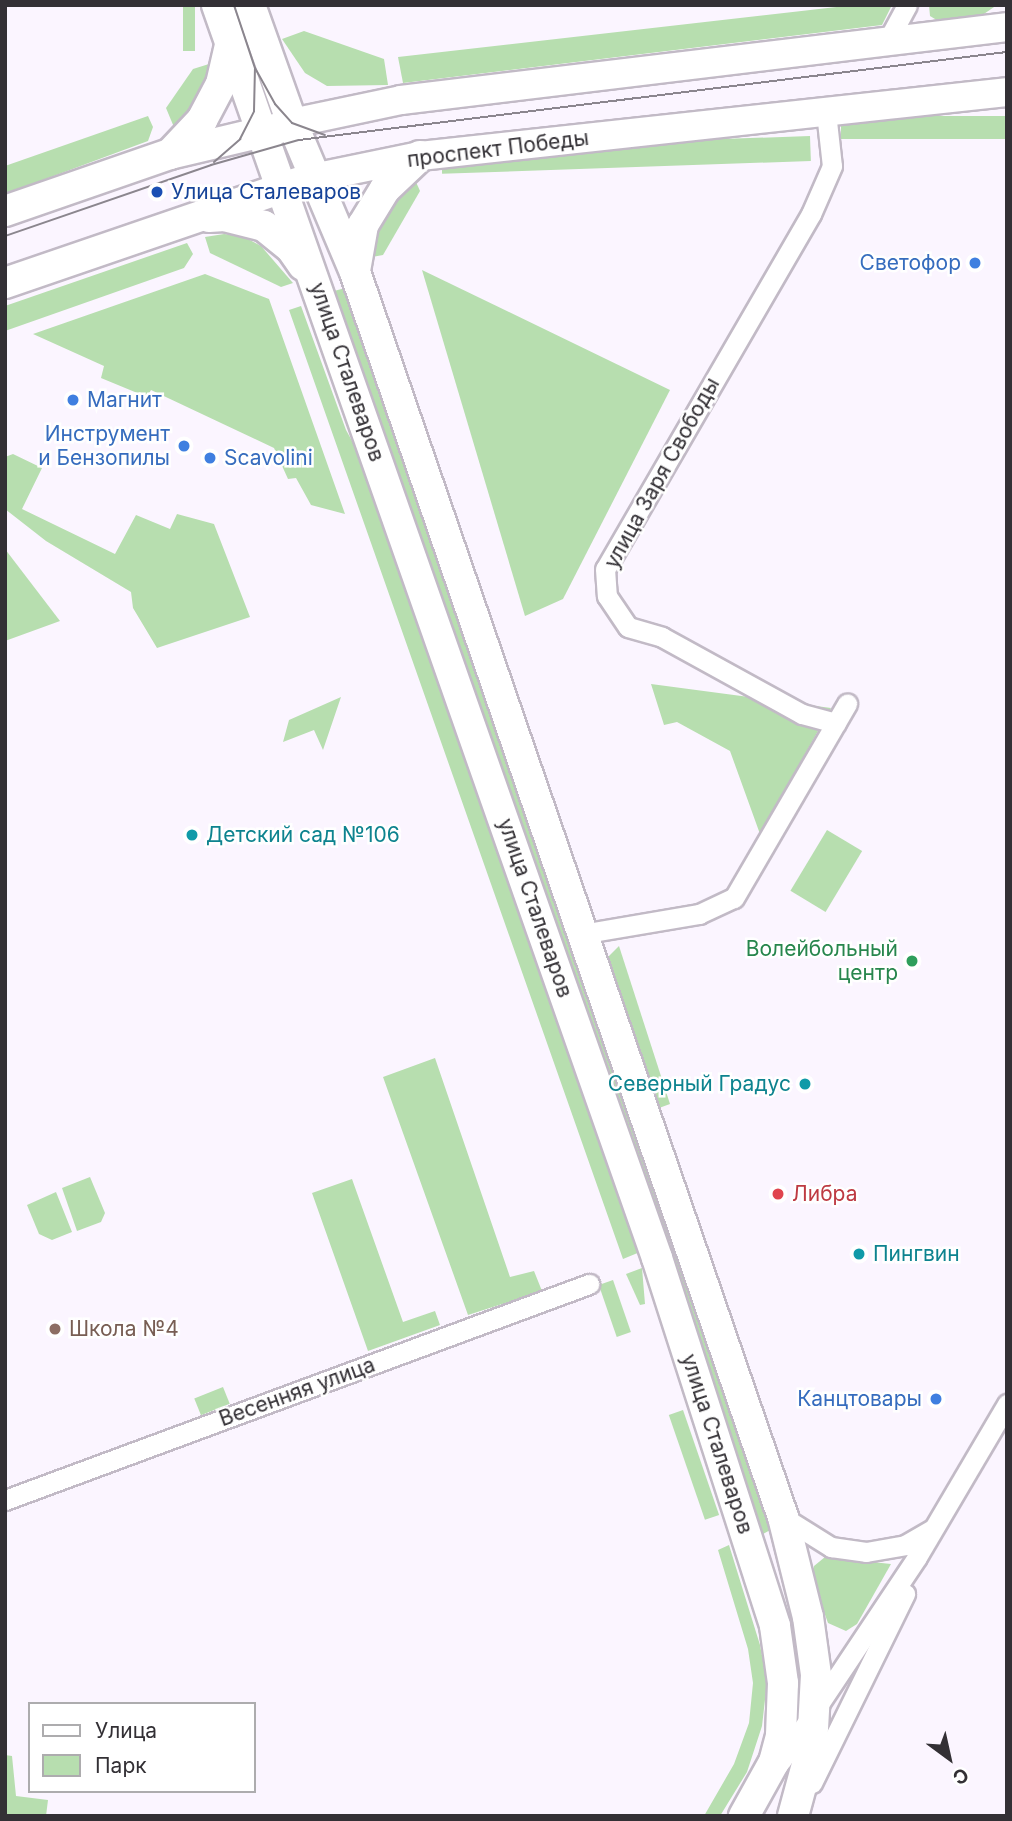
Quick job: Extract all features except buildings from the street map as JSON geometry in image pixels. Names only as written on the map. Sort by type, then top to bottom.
[{"type":"main road","name":"улица Сталеваров","points":[[217,5],[657,1258],[775,1626],[783,1682],[781,1736],[747,1811]]},
{"type":"main road","name":"улица Сталеваров","points":[[250,5],[292,123],[318,177],[355,272],[580,934],[783,1517],[808,1617],[816,1712],[810,1757],[795,1816]]},
{"type":"main road","points":[[5,211],[170,154],[262,134],[292,123],[401,100],[1007,27]]},
{"type":"main road","points":[[170,154],[202,120],[221,84],[230,45]]},
{"type":"main road","name":"проспект Победы","points":[[5,283],[280,188],[318,177],[420,156],[1007,92]]},
{"type":"main road","points":[[355,272],[363,225],[385,189],[420,156]]},
{"type":"main road","points":[[191,219],[224,216],[264,226],[292,248],[317,284]]},
{"type":"street","points":[[887,42],[907,5]]},
{"type":"street","name":"улица Заря Свободы","points":[[825,112],[832,166],[811,214],[605,569],[607,596],[628,627],[662,638],[802,714],[836,723]]},
{"type":"street","points":[[580,934],[699,914],[734,898],[847,704]]},
{"type":"street","name":"Весенняя улица","points":[[5,1500],[589,1284]]},
{"type":"street","points":[[747,1811],[816,1712],[935,1528],[1007,1404]]},
{"type":"street","points":[[783,1517],[831,1547],[866,1552],[905,1545],[935,1528]]},
{"type":"street","points":[[795,1816],[935,1528]]},
{"type":"green space","points":[[183,5],[195,5],[195,51],[183,51]]},
{"type":"green space","points":[[854,5],[892,5],[882,25],[403,83],[398,57]]},
{"type":"green space","points":[[929,5],[997,5],[978,18],[940,22],[930,16]]},
{"type":"green space","points":[[304,31],[384,59],[388,85],[327,86],[305,73],[282,39]]},
{"type":"green space","points":[[209,64],[206,98],[176,132],[166,108],[193,69]]},
{"type":"green space","points":[[148,116],[153,127],[148,141],[5,194],[5,166]]},
{"type":"green space","points":[[841,116],[1007,116],[1007,139],[841,139]]},
{"type":"green space","points":[[810,136],[811,161],[442,174],[441,149]]},
{"type":"green space","points":[[416,182],[420,191],[383,255],[372,257],[378,219],[402,190]]},
{"type":"green space","points":[[224,234],[242,236],[261,246],[293,283],[281,287],[210,253],[205,237]]},
{"type":"green space","points":[[187,243],[193,254],[184,268],[5,331],[5,306]]},
{"type":"green space","points":[[422,270],[670,390],[563,599],[525,616]]},
{"type":"green space","points":[[205,274],[269,299],[345,514],[311,505],[296,478],[288,479],[274,448],[151,390],[147,397],[101,378],[104,366],[33,334]]},
{"type":"green space","points":[[349,287],[675,1238],[664,1242],[334,291]]},
{"type":"green space","points":[[301,306],[346,430],[366,466],[640,1252],[623,1259],[289,310]]},
{"type":"green space","points":[[13,454],[42,468],[22,509],[115,554],[136,515],[170,529],[177,514],[214,524],[250,617],[157,648],[133,608],[131,592],[46,541],[5,509],[5,457]]},
{"type":"green space","points":[[5,549],[60,621],[5,641]]},
{"type":"green space","points":[[651,684],[831,708],[760,834],[730,751],[677,722],[664,725]]},
{"type":"green space","points":[[341,697],[323,750],[314,730],[283,742],[289,720]]},
{"type":"green space","points":[[827,830],[862,851],[826,912],[790,891]]},
{"type":"green space","points":[[619,946],[670,1104],[659,1108],[608,957]]},
{"type":"green space","points":[[435,1058],[510,1277],[534,1271],[542,1291],[468,1315],[383,1077]]},
{"type":"green space","points":[[90,1177],[105,1213],[101,1222],[77,1231],[62,1188]]},
{"type":"green space","points":[[352,1179],[403,1322],[435,1311],[440,1325],[368,1351],[312,1193]]},
{"type":"green space","points":[[56,1192],[72,1232],[52,1240],[39,1234],[27,1205]]},
{"type":"green space","points":[[680,1255],[772,1529],[763,1534],[667,1259]]},
{"type":"green space","points":[[642,1268],[645,1304],[640,1305],[626,1274]]},
{"type":"green space","points":[[613,1280],[631,1332],[617,1337],[599,1285]]},
{"type":"green space","points":[[223,1387],[230,1404],[201,1415],[194,1399]]},
{"type":"green space","points":[[683,1410],[719,1515],[705,1520],[669,1415]]},
{"type":"green space","points":[[729,1545],[760,1645],[767,1682],[762,1726],[747,1772],[720,1816],[704,1816],[734,1764],[749,1723],[753,1683],[748,1649],[718,1550]]},
{"type":"green space","points":[[825,1557],[891,1564],[857,1624],[846,1631],[828,1623],[812,1579],[814,1566]]},
{"type":"green space","points":[[5,1755],[12,1756],[16,1796],[48,1800],[46,1816],[5,1816]]},
{"type":"tram line","points":[[234,5],[255,68],[275,104],[292,123],[325,135]]},
{"type":"tram line","points":[[5,236],[211,165],[299,140],[1007,52]]},
{"type":"tram line","points":[[214,162],[240,139],[254,111],[255,68]]},
{"type":"place","name":"Улица Сталеваров","points":[[157,192]]},
{"type":"place","name":"Светофор","points":[[975,263]]},
{"type":"place","name":"Магнит","points":[[73,400]]},
{"type":"place","name":"Инструмент и Бензопилы","points":[[184,446]]},
{"type":"place","name":"Scavolini","points":[[210,458]]},
{"type":"place","name":"Детский сад №106","points":[[192,835]]},
{"type":"place","name":"Волейбольный центр","points":[[912,961]]},
{"type":"place","name":"Северный Градус","points":[[805,1084]]},
{"type":"place","name":"Либра","points":[[778,1194]]},
{"type":"place","name":"Пингвин","points":[[859,1254]]},
{"type":"place","name":"Школа №4","points":[[55,1329]]},
{"type":"place","name":"Канцтовары","points":[[936,1399]]}]
